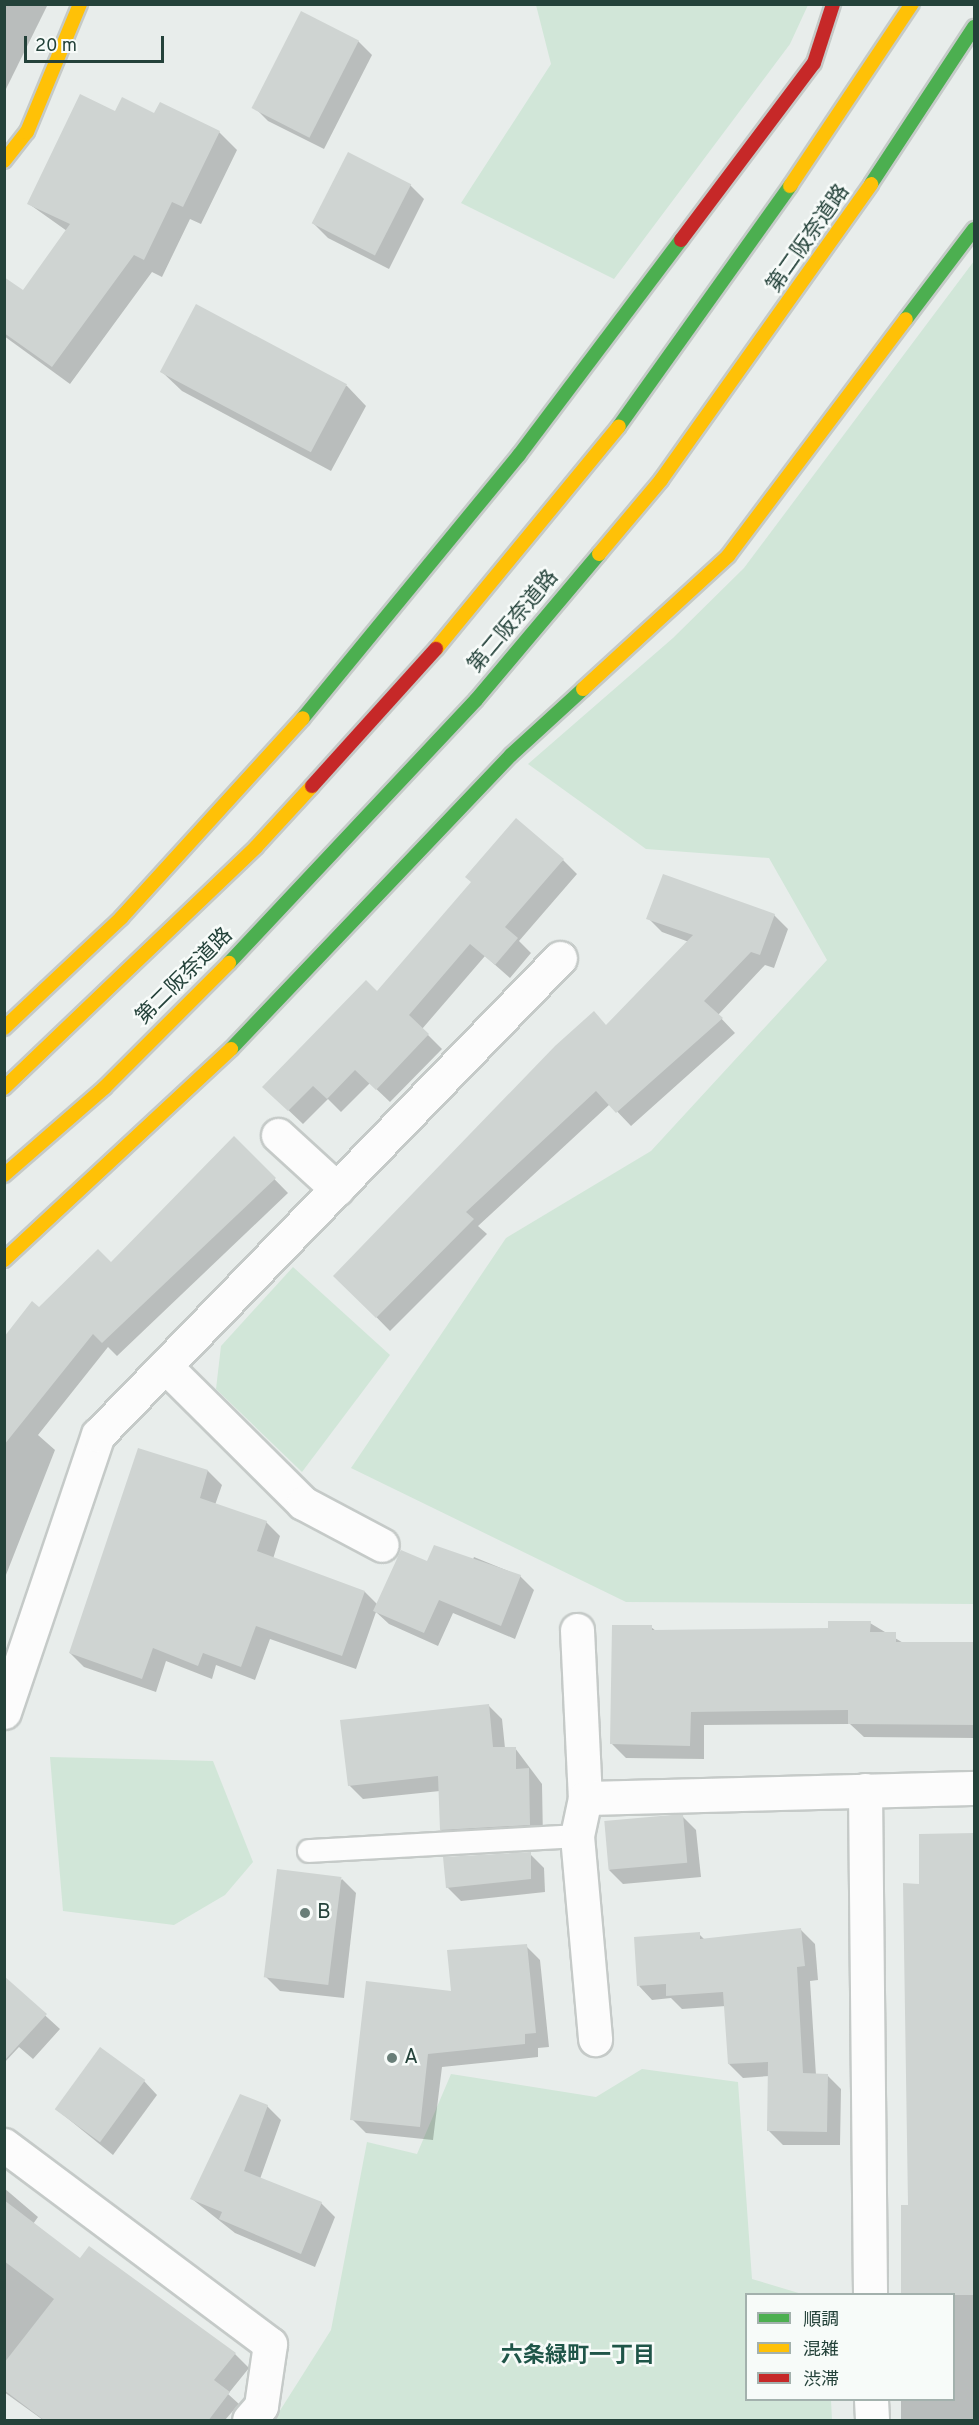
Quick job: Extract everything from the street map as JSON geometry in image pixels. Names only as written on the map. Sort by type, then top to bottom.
[{"type":"main road","points":[[4,161],[27,132],[80,4]]},
{"type":"main road","points":[[4,1028],[121,918],[287,737],[511,464],[814,63],[833,4]]},
{"type":"main road","name":"第二阪奈道路","points":[[4,1088],[256,847],[427,660],[608,442],[752,241],[912,4]]},
{"type":"main road","name":"第二阪奈道路","points":[[4,1175],[105,1088],[197,995],[476,700],[662,480],[804,285],[975,27]]},
{"type":"main road","points":[[4,1260],[269,1013],[511,755],[728,556],[975,229]]},
{"type":"street","points":[[5,1706],[98,1435],[560,958]]},
{"type":"street","points":[[278,1134],[337,1190]]},
{"type":"street","points":[[165,1366],[303,1503],[381,1545]]},
{"type":"street","points":[[577,1630],[585,1798],[577,1836],[596,2039]]},
{"type":"street","points":[[585,1798],[975,1788]]},
{"type":"street","points":[[866,1790],[870,2293]]},
{"type":"street","points":[[4,2145],[270,2344],[261,2406],[249,2421]]},
{"type":"street","points":[[871,2401],[872,2421]]},
{"type":"lane","points":[[309,1851],[577,1836]]},
{"type":"green space","points":[[536,5],[808,5],[790,44],[614,279],[461,203],[551,64]]},
{"type":"green space","points":[[974,261],[974,1604],[626,1602],[351,1468],[506,1238],[651,1151],[827,960],[769,858],[646,849],[528,764],[673,638],[744,568]]},
{"type":"green space","points":[[293,1267],[390,1355],[302,1472],[216,1389],[221,1346]]},
{"type":"green space","points":[[50,1757],[213,1761],[253,1862],[225,1895],[174,1925],[63,1911]]},
{"type":"green space","points":[[642,2069],[738,2082],[752,2279],[799,2293],[745,2293],[745,2401],[831,2401],[832,2420],[274,2420],[331,2330],[367,2142],[417,2154],[451,2074],[596,2097]]},
{"type":"building","points":[[301,11],[359,41],[309,138],[252,108]]},
{"type":"building","points":[[80,94],[115,111],[122,97],[154,113],[160,102],[220,131],[183,207],[172,202],[144,260],[134,255],[52,367],[4,333],[4,277],[23,290],[70,224],[27,204]]},
{"type":"building","points":[[348,152],[411,184],[375,256],[312,223]]},
{"type":"building","points":[[196,304],[347,384],[311,452],[160,372]]},
{"type":"building","points":[[516,818],[564,859],[505,927],[518,938],[495,965],[470,944],[409,1015],[429,1034],[376,1090],[355,1070],[327,1099],[313,1086],[288,1111],[262,1087],[366,980],[377,991],[471,882],[465,877]]},
{"type":"building","points":[[663,874],[775,914],[760,955],[751,952],[704,1001],[723,1018],[616,1113],[596,1091],[466,1212],[474,1219],[376,1318],[333,1276],[555,1046],[594,1011],[606,1025],[693,935],[646,919]]},
{"type":"building","points":[[234,1136],[276,1178],[102,1343],[93,1334],[4,1445],[4,1337],[32,1301],[39,1307],[98,1249],[111,1262]]},
{"type":"building","points":[[138,1448],[208,1470],[200,1498],[267,1521],[257,1551],[365,1591],[342,1656],[256,1626],[241,1667],[203,1653],[198,1666],[153,1648],[142,1679],[69,1653]]},
{"type":"building","points":[[434,1545],[521,1575],[501,1626],[439,1600],[424,1633],[373,1611],[401,1550],[427,1561]]},
{"type":"building","points":[[828,1621],[871,1621],[870,1632],[896,1632],[896,1642],[975,1642],[975,1725],[848,1724],[848,1710],[691,1712],[690,1746],[610,1744],[612,1625],[652,1625],[652,1630],[828,1628]]},
{"type":"building","points":[[489,1704],[493,1747],[516,1747],[516,1769],[529,1768],[530,1825],[440,1830],[438,1776],[348,1786],[340,1720]]},
{"type":"building","points":[[683,1814],[687,1863],[609,1870],[604,1821]]},
{"type":"building","points":[[975,1833],[975,2295],[901,2293],[901,2205],[908,2205],[903,1883],[919,1884],[919,1834]]},
{"type":"building","points":[[531,1852],[531,1879],[446,1888],[443,1857]]},
{"type":"building","name":"B","points":[[277,1869],[342,1877],[328,1985],[264,1977]]},
{"type":"building","points":[[801,1928],[805,1966],[797,1967],[803,2073],[828,2074],[827,2132],[767,2131],[768,2062],[728,2064],[723,1992],[666,1996],[666,1984],[637,1986],[634,1937],[700,1932],[700,1939]]},
{"type":"building","points":[[527,1944],[536,2033],[525,2034],[525,2044],[428,2054],[420,2127],[350,2120],[366,1981],[451,1991],[447,1950]]},
{"type":"building","points":[[4,1976],[47,2014],[4,2061]]},
{"type":"building","points":[[100,2047],[145,2080],[100,2142],[55,2109]]},
{"type":"building","points":[[240,2094],[268,2105],[244,2171],[322,2202],[301,2254],[219,2219],[222,2212],[190,2199]]},
{"type":"building","points":[[4,2200],[80,2258],[89,2246],[236,2353],[214,2380],[230,2392],[208,2421],[45,2421],[4,2390],[4,2363],[54,2299],[4,2261]]},
{"type":"traffic: fast","points":[[871,184],[974,27]]},
{"type":"traffic: fast","points":[[619,426],[790,186]]},
{"type":"traffic: fast","points":[[906,319],[974,229]]},
{"type":"traffic: fast","points":[[303,718],[519,455],[681,240]]},
{"type":"traffic: fast","points":[[229,963],[476,700],[599,554]]},
{"type":"traffic: fast","points":[[231,1049],[511,755],[583,689]]},
{"type":"traffic: slow","points":[[4,161],[27,132],[80,4]]},
{"type":"traffic: slow","points":[[790,186],[912,4]]},
{"type":"traffic: slow","points":[[599,554],[661,480],[871,184]]},
{"type":"traffic: slow","points":[[583,689],[728,556],[906,319]]},
{"type":"traffic: slow","points":[[436,649],[619,426]]},
{"type":"traffic: slow","points":[[4,1028],[121,918],[303,718]]},
{"type":"traffic: slow","points":[[4,1088],[256,847],[312,786]]},
{"type":"traffic: slow","points":[[4,1175],[104,1088],[229,963]]},
{"type":"traffic: slow","points":[[4,1260],[231,1049]]},
{"type":"traffic: jam","points":[[681,240],[814,63],[833,4]]},
{"type":"traffic: jam","points":[[312,786],[436,649]]},
{"type":"place","name":"B","points":[[305,1913]]},
{"type":"place","name":"A","points":[[392,2058]]},
{"type":"district","name":"六条緑町一丁目","points":[[578,2357]]}]
